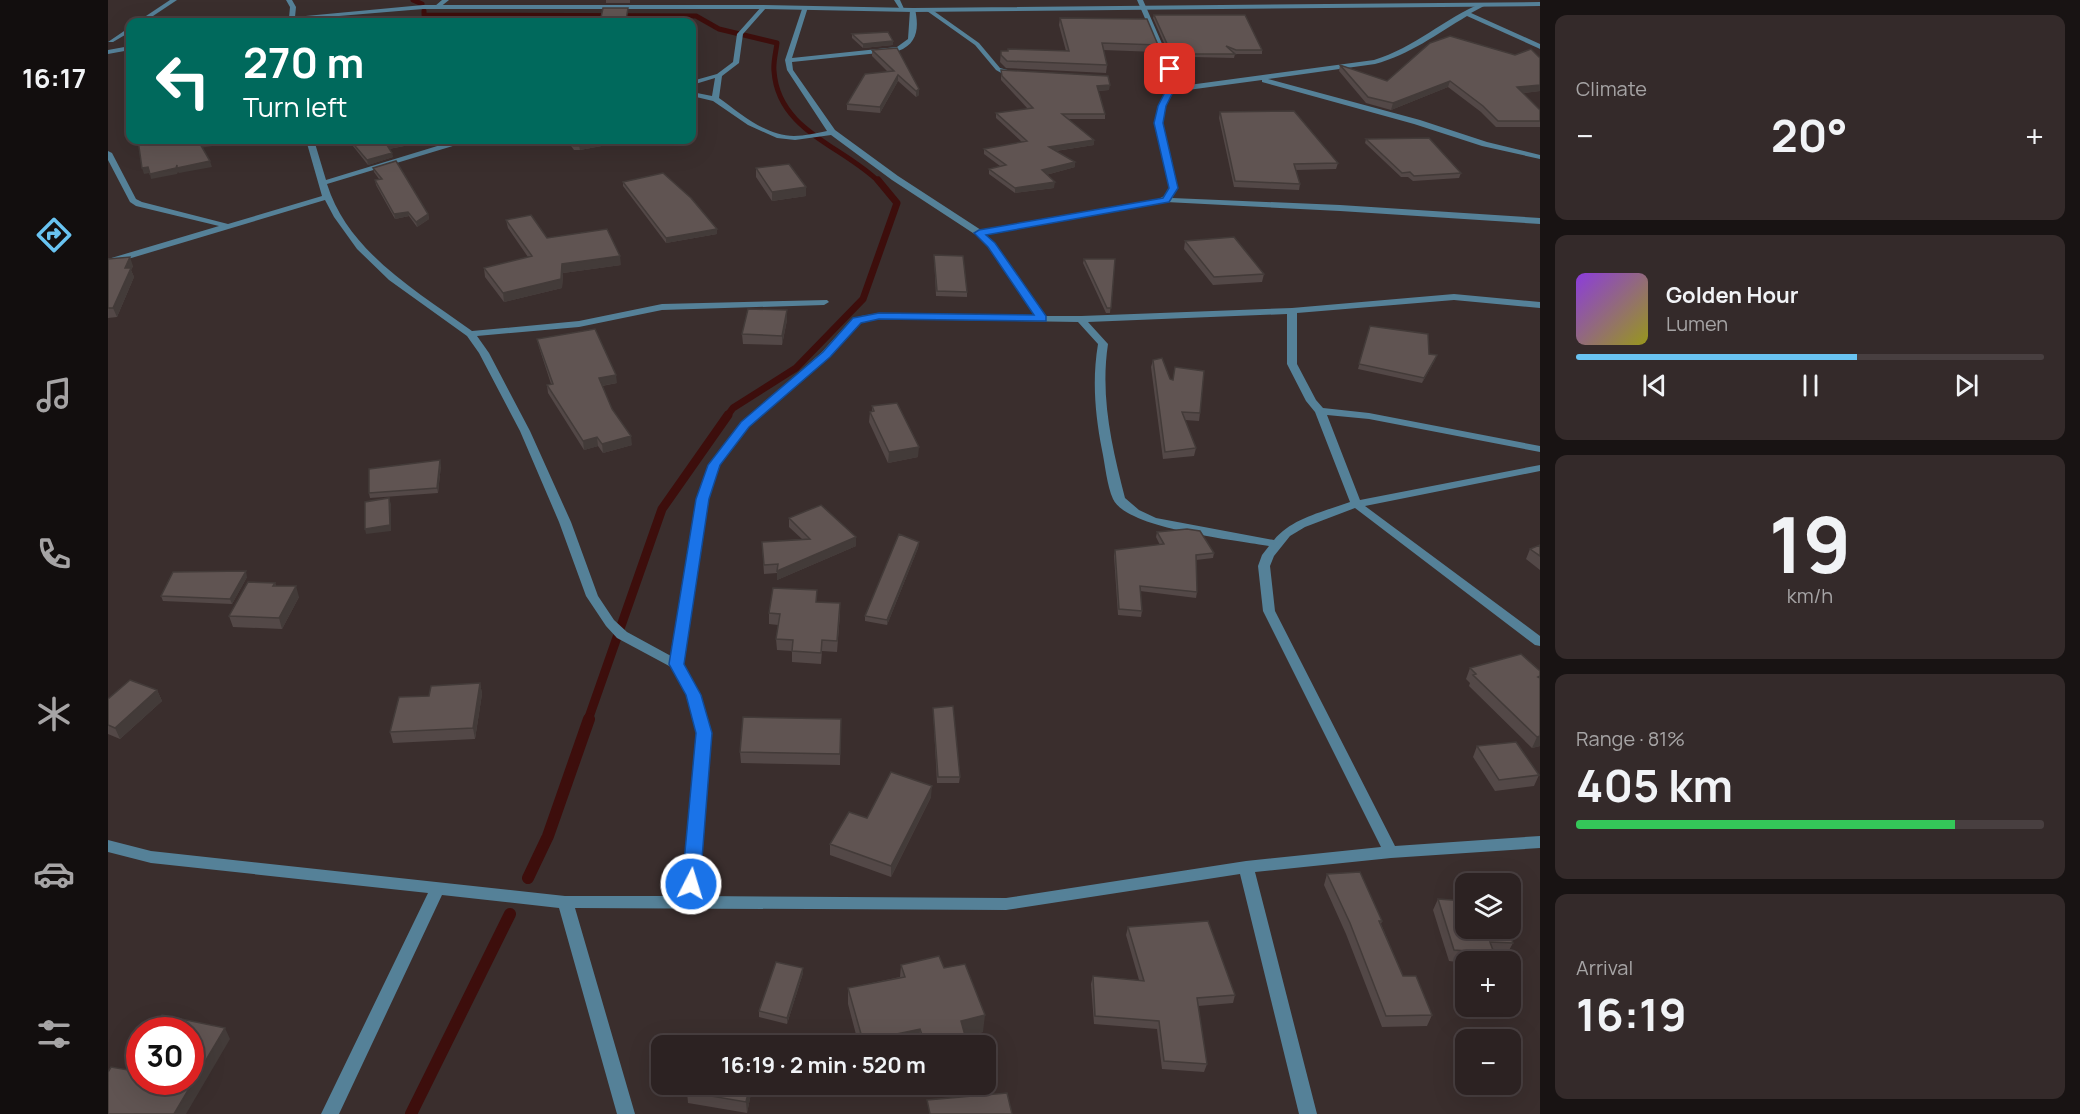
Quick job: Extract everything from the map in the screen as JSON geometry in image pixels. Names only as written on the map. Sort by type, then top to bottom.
[{"type":"street","points":[[146,18],[174,0]]},
{"type":"street","points":[[289,0],[293,7],[292,18]]},
{"type":"street","points":[[437,8],[446,0]]},
{"type":"street","points":[[897,0],[903,10]]},
{"type":"street","points":[[1371,0],[1377,5]]},
{"type":"street","points":[[316,18],[379,10],[729,3],[764,7],[903,10],[1141,4],[1540,4]]},
{"type":"street","points":[[1141,4],[1170,69],[1170,90],[1162,106],[1158,123],[1173,188],[1166,200]]},
{"type":"street","points":[[1170,90],[1367,65],[1404,53],[1465,13],[1482,5]]},
{"type":"street","points":[[696,82],[719,75],[736,63],[740,34],[764,7]]},
{"type":"street","points":[[805,7],[788,60],[790,70],[832,132],[895,178],[979,233],[991,245],[1042,319]]},
{"type":"street","points":[[788,60],[908,46],[912,41],[913,10]]},
{"type":"street","points":[[929,10],[977,44],[998,69],[1004,72],[1024,74]]},
{"type":"street","points":[[1465,13],[1540,47]]},
{"type":"street","points":[[109,42],[126,31]]},
{"type":"street","points":[[108,52],[126,49]]},
{"type":"street","points":[[715,99],[719,75]]},
{"type":"street","points":[[1258,78],[1417,122],[1485,144],[1540,157]]},
{"type":"street","points":[[696,95],[715,99],[765,132],[792,138],[832,132]]},
{"type":"street","points":[[311,144],[327,197],[338,217],[360,247],[392,278],[470,334],[497,376],[525,431],[565,522],[592,596],[610,623],[622,635],[676,664],[694,695],[704,733],[689,904]]},
{"type":"street","points":[[323,183],[450,144]]},
{"type":"street","points":[[108,153],[133,200],[140,204],[226,225]]},
{"type":"street","points":[[108,262],[226,225],[327,197]]},
{"type":"street","points":[[979,233],[1166,200],[1373,209],[1540,221]]},
{"type":"street","points":[[676,664],[703,499],[714,465],[745,424],[826,354],[857,321],[879,316],[1081,319],[1292,311],[1454,297],[1540,305]]},
{"type":"street","points":[[470,334],[579,324],[662,307],[824,302]]},
{"type":"street","points":[[1292,311],[1292,364],[1311,401],[1320,411],[1356,504],[1540,642]]},
{"type":"street","points":[[1081,319],[1103,344],[1099,363],[1105,433],[1119,499],[1125,507],[1138,516],[1153,520],[1275,544]]},
{"type":"street","points":[[1320,411],[1369,416],[1540,449]]},
{"type":"street","points":[[1390,852],[1269,611],[1264,566],[1275,544],[1301,524],[1356,504],[1540,468]]},
{"type":"street","points":[[108,846],[151,857],[565,902],[1006,904],[1246,867],[1390,852],[1540,842]]},
{"type":"street","points":[[1246,867],[1308,1114]]},
{"type":"street","points":[[330,1114],[438,888]]},
{"type":"street","points":[[565,902],[626,1114]]},
{"type":"building","points":[[603,8],[628,8],[626,18],[601,18]]},
{"type":"building","points":[[1154,15],[1245,15],[1262,50],[1236,50],[1226,46],[1235,54],[1193,55],[1189,48],[1169,48]]},
{"type":"building","points":[[1060,18],[1147,19],[1158,45],[1102,43],[1107,65],[1007,61],[1001,55],[1001,51],[1008,51],[1008,49],[1069,51]]},
{"type":"building","points":[[888,32],[893,41],[863,44],[852,34]]},
{"type":"building","points":[[1450,36],[1515,55],[1531,49],[1540,58],[1540,85],[1517,87],[1540,110],[1540,121],[1498,121],[1483,106],[1450,81],[1393,103],[1368,97],[1340,65],[1387,81],[1430,43]]},
{"type":"building","points":[[897,48],[919,89],[916,91],[898,75],[880,107],[847,104],[865,74],[894,71],[872,50]]},
{"type":"building","points":[[1001,70],[1108,76],[1110,85],[1097,86],[1105,114],[1062,114],[1094,140],[1049,147],[1075,162],[1042,170],[1055,182],[1015,188],[989,169],[1006,165],[984,149],[1027,141],[996,113],[1033,108],[1002,76]]},
{"type":"building","points":[[1294,111],[1338,163],[1294,164],[1300,184],[1235,181],[1220,112]]},
{"type":"building","points":[[1429,138],[1461,173],[1414,176],[1410,172],[1402,173],[1366,139]]},
{"type":"building","points":[[139,144],[200,144],[210,161],[177,168],[177,165],[176,168],[150,174],[148,167],[142,168]]},
{"type":"building","points":[[353,144],[392,144],[387,145],[392,153],[367,160]]},
{"type":"building","points":[[572,144],[588,144],[579,146]]},
{"type":"building","points":[[396,161],[428,214],[416,222],[408,212],[394,214],[375,180],[382,179],[373,168]]},
{"type":"building","points":[[789,164],[806,187],[772,192],[756,168]]},
{"type":"building","points":[[663,173],[691,198],[717,229],[666,238],[623,182]]},
{"type":"building","points":[[531,215],[547,238],[607,229],[620,256],[562,264],[561,279],[503,293],[484,268],[532,256],[506,220]]},
{"type":"building","points":[[1234,237],[1264,274],[1214,277],[1185,241]]},
{"type":"building","points":[[934,255],[963,256],[967,292],[937,291]]},
{"type":"building","points":[[130,257],[125,268],[131,268],[113,308],[108,308],[108,259]]},
{"type":"building","points":[[1084,259],[1115,259],[1111,308],[1107,308]]},
{"type":"building","points":[[748,309],[787,310],[782,336],[742,334]]},
{"type":"building","points":[[1370,326],[1428,334],[1429,354],[1437,355],[1424,378],[1359,364]]},
{"type":"building","points":[[595,329],[616,375],[599,378],[612,409],[631,436],[602,444],[597,437],[583,441],[547,385],[553,384],[537,339]]},
{"type":"building","points":[[1162,358],[1170,379],[1173,380],[1175,367],[1204,371],[1200,413],[1182,412],[1196,448],[1165,452],[1153,360]]},
{"type":"building","points":[[897,403],[919,447],[889,452],[870,412],[874,411],[872,406]]},
{"type":"building","points":[[440,460],[437,488],[369,493],[369,469]]},
{"type":"building","points":[[389,498],[390,525],[365,529],[365,502]]},
{"type":"building","points":[[821,505],[856,537],[777,571],[778,564],[764,565],[762,542],[810,539],[789,518]]},
{"type":"building","points":[[1187,529],[1200,531],[1214,553],[1196,555],[1197,592],[1140,586],[1142,611],[1119,609],[1115,550],[1164,544],[1157,532]]},
{"type":"building","points":[[899,534],[919,542],[887,620],[865,616]]},
{"type":"building","points":[[1540,545],[1540,556],[1530,549]]},
{"type":"building","points":[[246,571],[230,599],[161,596],[173,572]]},
{"type":"building","points":[[248,582],[275,583],[273,586],[296,586],[279,618],[229,616]]},
{"type":"building","points":[[773,588],[817,590],[816,602],[840,603],[837,641],[822,640],[821,653],[792,651],[793,640],[776,639],[780,614],[769,613]]},
{"type":"building","points":[[1521,654],[1540,671],[1538,677],[1540,678],[1540,736],[1537,737],[1473,675],[1476,674],[1470,668]]},
{"type":"building","points":[[130,680],[157,690],[115,728],[108,725],[108,699]]},
{"type":"building","points":[[480,683],[473,728],[390,732],[399,697],[429,696],[431,686]]},
{"type":"building","points":[[953,706],[960,777],[938,777],[933,708]]},
{"type":"building","points":[[743,717],[841,719],[840,754],[740,752]]},
{"type":"building","points":[[1516,742],[1539,775],[1499,780],[1477,746]]},
{"type":"building","points":[[891,772],[932,786],[891,866],[830,844],[849,812],[867,818]]},
{"type":"building","points":[[1360,872],[1403,976],[1416,976],[1432,1015],[1386,1016],[1350,923],[1327,874]]},
{"type":"building","points":[[1438,899],[1455,900],[1455,939],[1511,939],[1513,943],[1490,942],[1493,951],[1454,950]]},
{"type":"building","points":[[1208,921],[1235,995],[1197,998],[1207,1064],[1164,1061],[1159,1021],[1095,1016],[1093,976],[1144,981],[1128,927]]},
{"type":"building","points":[[939,956],[944,968],[965,964],[985,1015],[961,1021],[965,1035],[922,1035],[920,1029],[892,1035],[861,1035],[848,988],[905,977],[901,965]]},
{"type":"building","points":[[776,962],[803,968],[787,1018],[759,1011]]},
{"type":"building","points":[[204,1024],[225,1028],[204,1063]]},
{"type":"building","points":[[111,1067],[126,1070],[126,1095],[185,1095],[174,1114],[108,1114],[108,1072]]},
{"type":"building","points":[[1007,1093],[1012,1114],[930,1114],[927,1100],[996,1095]]},
{"type":"building","points":[[705,1095],[748,1095],[746,1102]]},
{"type":"waterway","points":[[413,0],[422,4]]},
{"type":"waterway","points":[[424,11],[424,15],[696,16],[719,29],[777,43],[774,71],[778,92],[787,109],[814,136],[864,169],[879,182]]},
{"type":"waterway","points":[[727,416],[733,408],[796,368],[863,299],[897,203],[878,180]]},
{"type":"waterway","points":[[588,720],[662,509],[728,415]]},
{"type":"waterway","points":[[528,878],[548,836],[589,719]]},
{"type":"waterway","points":[[411,1114],[510,914]]},
{"type":"route","points":[[691,884],[704,733],[694,695],[676,664],[703,499],[714,465],[745,424],[826,354],[857,321],[879,316],[1042,319],[991,245],[979,233],[1166,200],[1173,188],[1158,123],[1162,106],[1170,90],[1170,69]]}]
